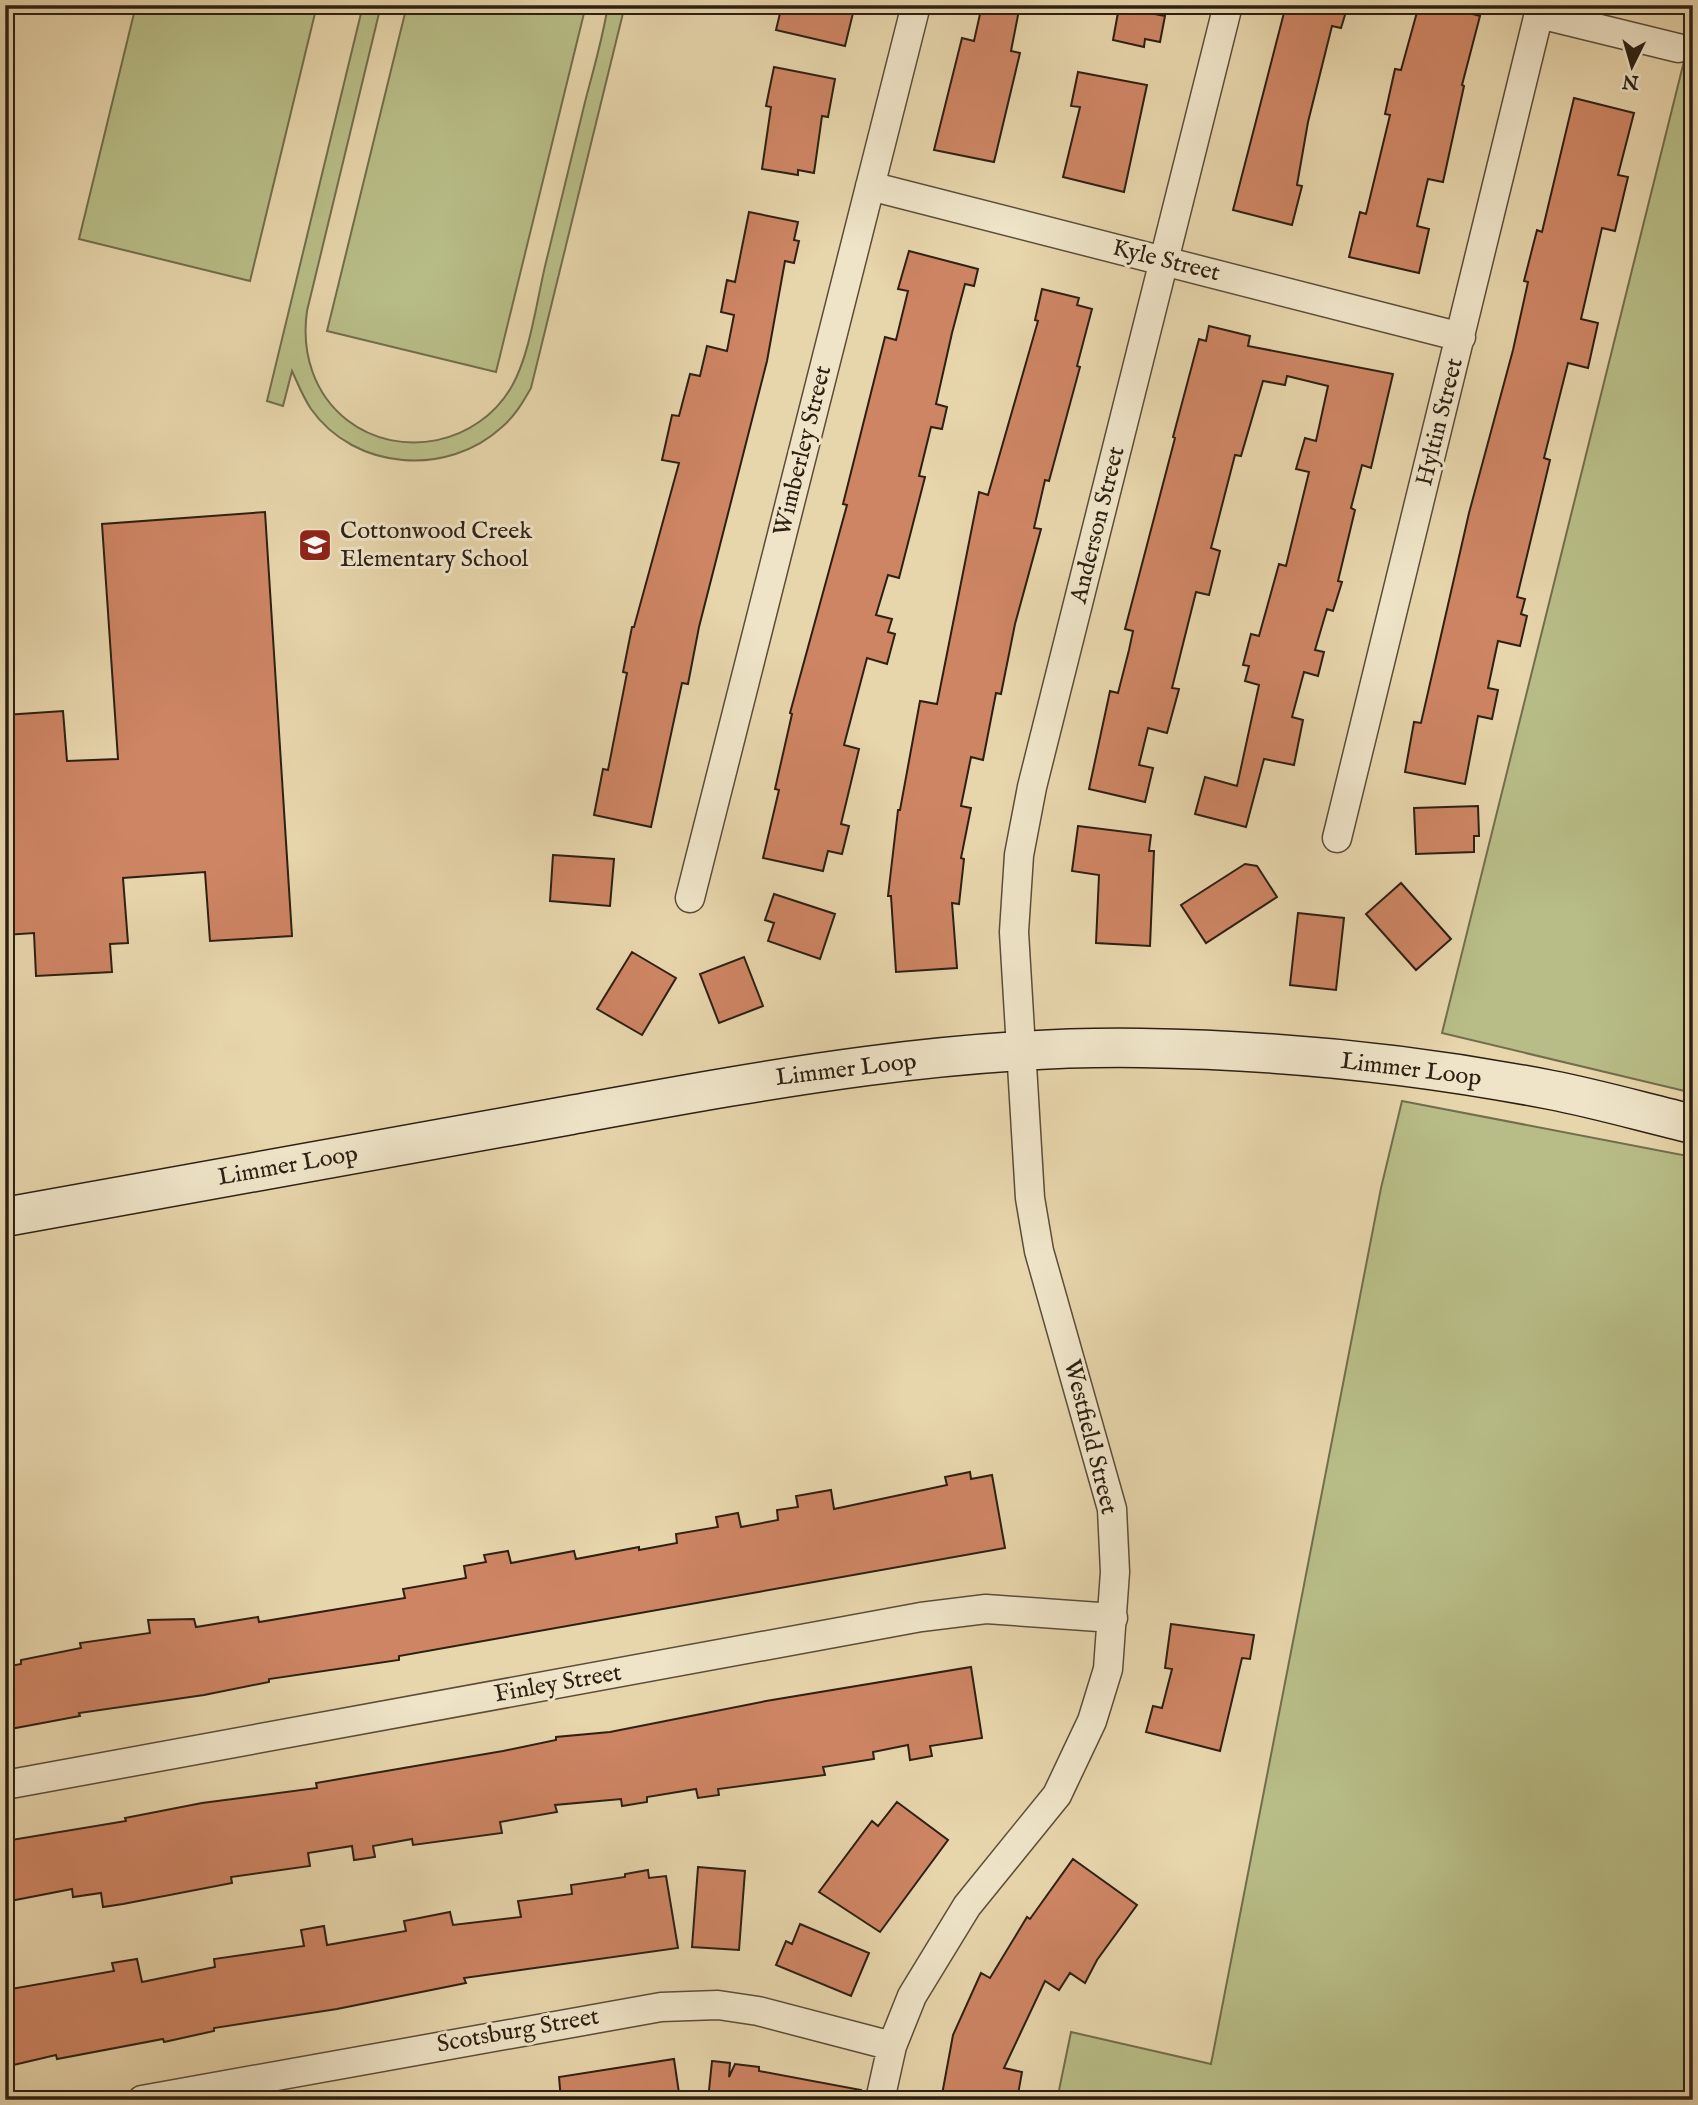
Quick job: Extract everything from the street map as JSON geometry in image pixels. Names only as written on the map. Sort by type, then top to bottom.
[{"type":"street","name":"Wimberley Street","points":[[690,898],[916,5]]},
{"type":"street","name":"Anderson Street","points":[[1022,1052],[1014,932],[1019,855],[1032,788],[1228,5]]},
{"type":"street","points":[[1540,10],[1678,48]]},
{"type":"street","name":"Hyltin Street","points":[[1337,838],[1540,10]]},
{"type":"street","name":"Kyle Street","points":[[870,186],[1461,337]]},
{"type":"street","name":"Limmer Loop","points":[[5,1217],[864,1064],[1022,1052],[1139,1048],[1269,1053],[1375,1064],[1553,1090],[1693,1124]]},
{"type":"street","name":"Westfield Street","points":[[880,2100],[892,2046],[912,1997],[967,1906],[1057,1795],[1092,1721],[1108,1669],[1115,1572],[1112,1509],[1039,1251],[1030,1198],[1022,1052]]},
{"type":"street","name":"Finley Street","points":[[5,1785],[922,1617],[986,1609],[1113,1618]]},
{"type":"street","name":"Scotsburg Street","points":[[142,2100],[661,2007],[718,2005],[758,2011],[892,2046]]},
{"type":"green space","points":[[136,5],[317,5],[250,281],[79,239]]},
{"type":"green space","points":[[363,5],[381,5],[307,311],[306,342],[312,372],[336,410],[368,433],[390,440],[414,443],[459,433],[480,422],[498,406],[519,372],[529,341],[608,5],[625,5],[531,388],[511,418],[480,443],[456,454],[429,460],[403,460],[377,455],[352,445],[330,430],[311,409],[292,371],[283,406],[267,401]]},
{"type":"green space","points":[[407,5],[586,5],[496,372],[327,331]]},
{"type":"green space","points":[[1693,25],[1693,1093],[1442,1033]]},
{"type":"green space","points":[[1402,1101],[1693,1157],[1693,2100],[1057,2100],[1071,2032],[1211,2064],[1381,1188]]},
{"type":"building","points":[[782,5],[820,5],[853,13],[845,46],[776,30]]},
{"type":"building","points":[[982,5],[1020,5],[1011,51],[1020,53],[994,162],[934,150],[962,38],[974,41]]},
{"type":"building","points":[[1286,5],[1348,5],[1341,28],[1332,26],[1308,122],[1297,185],[1302,186],[1292,225],[1233,210]]},
{"type":"building","points":[[1419,5],[1439,5],[1480,16],[1462,85],[1464,86],[1443,182],[1428,179],[1417,226],[1429,229],[1419,273],[1349,257],[1360,212],[1366,214],[1390,115],[1385,114],[1395,69],[1401,70]]},
{"type":"building","points":[[1119,7],[1165,16],[1160,42],[1145,39],[1144,47],[1113,40]]},
{"type":"building","points":[[774,67],[835,79],[828,117],[822,116],[814,173],[798,170],[798,175],[762,169],[771,107],[766,106]]},
{"type":"building","points":[[1078,72],[1147,85],[1124,192],[1063,177],[1080,107],[1071,106]]},
{"type":"building","points":[[1574,98],[1634,113],[1618,175],[1628,177],[1615,231],[1602,228],[1581,319],[1598,323],[1588,368],[1568,363],[1544,458],[1550,460],[1517,597],[1525,599],[1521,614],[1527,616],[1520,646],[1498,641],[1488,688],[1498,690],[1492,719],[1478,716],[1465,784],[1405,772],[1414,722],[1421,723],[1469,513],[1513,350],[1528,282],[1524,281],[1537,230],[1542,232]]},
{"type":"building","points":[[749,212],[798,222],[794,240],[799,241],[794,263],[785,261],[767,361],[699,627],[688,684],[682,683],[651,827],[594,815],[603,769],[608,770],[627,673],[623,672],[632,627],[679,463],[662,460],[672,415],[679,416],[690,374],[700,376],[707,346],[727,351],[734,315],[721,312],[727,280],[735,282]]},
{"type":"building","points":[[909,251],[978,269],[974,286],[965,284],[952,333],[936,404],[947,407],[942,429],[931,427],[919,476],[925,477],[899,578],[888,575],[876,615],[892,619],[888,632],[895,634],[887,664],[867,658],[844,745],[859,749],[841,824],[849,826],[842,854],[828,851],[823,871],[763,858],[779,790],[775,789],[792,714],[790,713],[847,505],[843,504],[885,337],[896,340],[908,291],[898,289]]},
{"type":"building","points":[[1042,289],[1079,298],[1077,305],[1092,309],[1077,366],[1080,367],[1049,481],[1045,480],[1034,528],[1041,529],[1015,624],[1001,694],[996,693],[983,760],[971,757],[961,806],[971,808],[961,858],[964,859],[959,904],[952,903],[957,968],[896,972],[891,896],[888,896],[898,810],[920,701],[937,704],[979,492],[988,495],[1038,321],[1035,320]]},
{"type":"building","points":[[1209,326],[1250,336],[1248,346],[1393,374],[1371,468],[1362,465],[1351,508],[1355,510],[1338,581],[1342,582],[1333,611],[1327,609],[1315,650],[1324,652],[1318,676],[1304,672],[1292,717],[1303,720],[1294,765],[1264,759],[1246,827],[1195,814],[1205,777],[1237,786],[1259,685],[1245,681],[1249,666],[1243,665],[1251,634],[1259,636],[1279,564],[1286,566],[1309,472],[1296,469],[1305,438],[1316,441],[1328,386],[1287,376],[1285,385],[1263,381],[1241,456],[1235,455],[1211,548],[1220,551],[1209,595],[1196,592],[1172,688],[1179,689],[1167,733],[1148,728],[1139,765],[1153,768],[1145,802],[1089,789],[1110,691],[1118,693],[1129,650],[1133,631],[1125,629],[1175,438],[1173,437],[1199,339],[1206,341]]},
{"type":"building","points":[[265,512],[292,936],[210,941],[205,872],[123,878],[128,943],[110,944],[112,972],[36,976],[34,933],[5,935],[5,715],[63,711],[67,761],[118,759],[102,524]]},
{"type":"building","points":[[1478,806],[1479,836],[1474,836],[1474,852],[1416,854],[1414,808]]},
{"type":"building","points":[[1078,826],[1151,835],[1149,851],[1154,851],[1150,946],[1096,943],[1099,875],[1072,871]]},
{"type":"building","points":[[553,855],[614,859],[610,906],[550,901]]},
{"type":"building","points":[[1245,864],[1257,866],[1277,897],[1206,943],[1181,905]]},
{"type":"building","points":[[1401,883],[1451,939],[1416,970],[1366,914]]},
{"type":"building","points":[[774,894],[835,914],[820,959],[768,941],[774,923],[765,920]]},
{"type":"building","points":[[1298,913],[1344,918],[1336,990],[1290,985]]},
{"type":"building","points":[[632,952],[676,978],[642,1035],[597,1009]]},
{"type":"building","points":[[744,957],[763,1006],[719,1023],[700,974]]},
{"type":"building","points":[[970,1472],[971,1479],[992,1475],[1005,1548],[399,1656],[399,1660],[269,1679],[269,1682],[204,1695],[79,1713],[80,1716],[5,1730],[5,1667],[21,1664],[21,1660],[81,1648],[80,1643],[150,1633],[148,1620],[194,1619],[196,1627],[258,1617],[259,1622],[405,1598],[403,1589],[466,1578],[464,1566],[486,1562],[484,1555],[508,1551],[511,1563],[574,1551],[576,1559],[639,1547],[639,1550],[677,1543],[676,1534],[718,1527],[716,1517],[738,1513],[741,1527],[778,1520],[777,1510],[798,1507],[796,1496],[831,1490],[834,1509],[947,1485],[945,1477]]},
{"type":"building","points":[[1171,1624],[1254,1635],[1250,1659],[1242,1658],[1220,1751],[1146,1732],[1153,1706],[1162,1708],[1172,1669],[1165,1668]]},
{"type":"building","points":[[971,1667],[982,1738],[930,1746],[932,1756],[910,1760],[908,1745],[873,1752],[874,1759],[823,1767],[825,1775],[718,1789],[719,1795],[698,1798],[696,1789],[647,1797],[647,1802],[622,1806],[621,1799],[555,1805],[557,1812],[500,1822],[502,1833],[413,1845],[412,1839],[373,1846],[375,1857],[354,1860],[352,1846],[308,1853],[310,1866],[231,1877],[232,1883],[123,1904],[103,1907],[101,1893],[73,1897],[72,1889],[5,1902],[5,1841],[126,1821],[125,1818],[202,1803],[317,1788],[316,1783],[503,1751],[556,1740],[556,1737],[610,1732],[766,1701]]},
{"type":"building","points":[[897,1802],[948,1840],[880,1932],[819,1892],[872,1821],[878,1826]]},
{"type":"building","points":[[1073,1859],[1137,1905],[1097,1960],[1085,1983],[1070,1973],[1059,1990],[1045,1981],[1004,2068],[1022,2072],[1017,2100],[941,2100],[953,2035],[981,1973],[990,1978],[1027,1917],[1030,1919]]},
{"type":"building","points":[[698,1867],[745,1871],[739,1950],[692,1947]]},
{"type":"building","points":[[648,1870],[649,1878],[666,1876],[678,1948],[464,1978],[466,1983],[337,2009],[214,2028],[214,2031],[164,2042],[163,2039],[57,2059],[56,2055],[5,2067],[5,1990],[114,1971],[112,1963],[137,1959],[142,1982],[215,1967],[214,1959],[304,1946],[301,1930],[324,1926],[327,1945],[406,1931],[404,1921],[450,1912],[453,1925],[521,1917],[518,1901],[572,1894],[571,1885],[625,1877],[625,1874]]},
{"type":"building","points":[[800,1924],[869,1953],[851,1996],[776,1965],[786,1941],[792,1944]]},
{"type":"building","points":[[674,2059],[680,2100],[561,2100],[559,2077]]},
{"type":"building","points":[[712,2061],[730,2063],[729,2077],[735,2064],[759,2067],[759,2071],[861,2090],[860,2100],[708,2100]]},
{"type":"place","name":"Cottonwood Creek Elementary School","points":[[315,545]]}]
